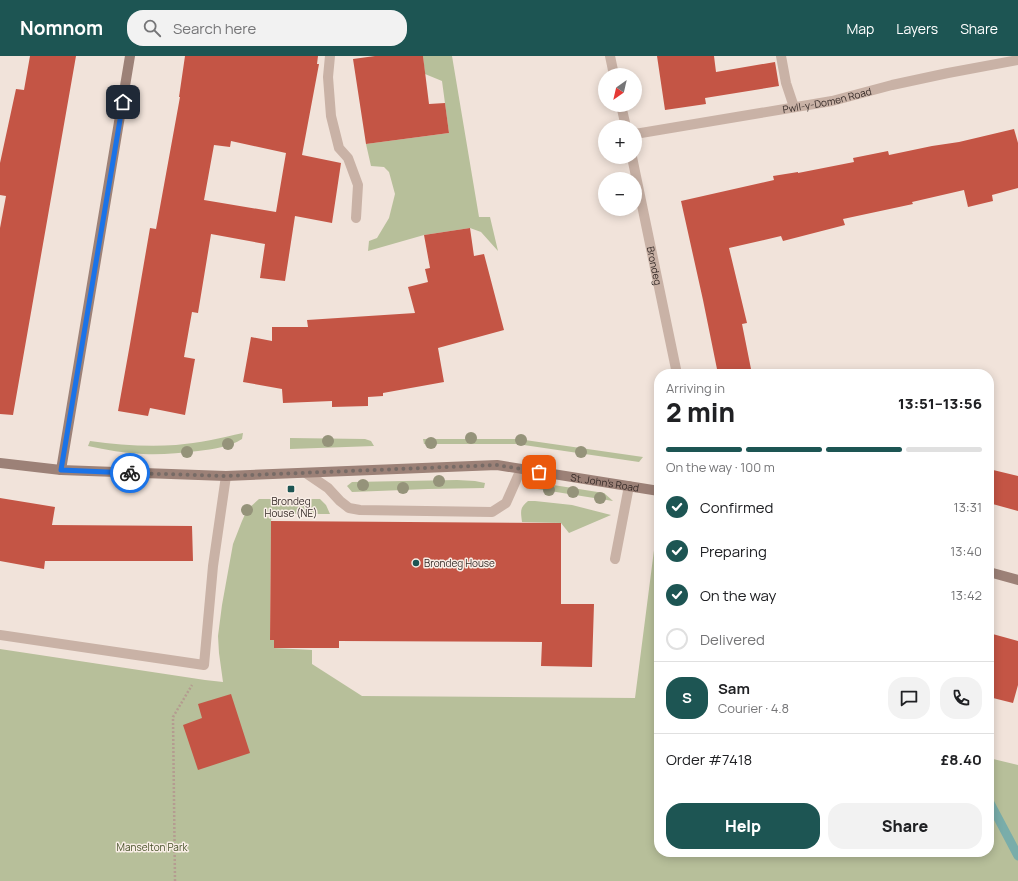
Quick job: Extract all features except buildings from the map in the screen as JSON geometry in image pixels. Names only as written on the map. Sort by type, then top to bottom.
[{"type":"street","points":[[61,470],[130,56]]},
{"type":"street","points":[[330,56],[328,77],[331,116],[339,148],[348,158],[358,185],[356,218]]},
{"type":"street","points":[[610,56],[613,68]]},
{"type":"street","points":[[781,56],[786,83],[794,107]]},
{"type":"street","name":"Pwll-y-Domen Road","points":[[642,133],[832,101],[892,85],[1018,60]]},
{"type":"street","name":"Brondeg","points":[[633,164],[676,369]]},
{"type":"street","name":"St. John's Road","points":[[0,462],[61,470],[226,476],[497,465],[654,490]]},
{"type":"street","points":[[306,473],[328,488],[349,508],[360,510],[492,512],[506,503],[518,476],[524,470]]},
{"type":"street","points":[[0,635],[204,665],[213,566],[226,476]]},
{"type":"street","points":[[615,559],[629,486]]},
{"type":"street","points":[[994,573],[1018,580]]},
{"type":"path","points":[[175,881],[173,717],[204,665]]},
{"type":"green space","points":[[423,56],[452,56],[479,217],[490,217],[498,251],[481,232],[470,228],[424,235],[368,251],[369,241],[377,238],[389,218],[395,194],[389,172],[384,167],[371,166],[366,144],[449,133],[442,81],[425,74]]},
{"type":"green space","points":[[243,433],[242,439],[227,446],[177,453],[136,454],[88,446],[90,441],[111,444],[155,446],[176,445],[202,442]]},
{"type":"green space","points":[[290,438],[365,439],[371,441],[374,446],[290,449]]},
{"type":"green space","points":[[423,439],[518,439],[643,457],[639,462],[517,444],[424,444]]},
{"type":"green space","points":[[457,480],[485,483],[484,488],[352,492],[347,486],[352,482]]},
{"type":"green space","points":[[547,484],[604,493],[613,501],[531,488],[535,485]]},
{"type":"green space","name":"Manselton Park","points":[[259,499],[320,499],[326,505],[330,514],[272,514],[270,640],[274,640],[274,648],[312,650],[312,664],[362,696],[635,698],[654,550],[654,857],[994,857],[994,759],[1018,765],[1018,881],[0,881],[0,649],[223,682],[218,636],[222,605],[233,544],[247,510]]},
{"type":"green space","points":[[528,501],[572,505],[611,515],[569,533],[561,523],[522,522],[522,508]]},
{"type":"waterway","points":[[994,810],[1018,856]]},
{"type":"way so far","points":[[130,473],[226,476],[497,465],[539,472]]},
{"type":"place","name":"Brondeg House (NE)","points":[[291,489]]},
{"type":"place","name":"Brondeg House","points":[[416,563]]},
{"type":"route","points":[[123,102],[61,470],[130,473]]}]
